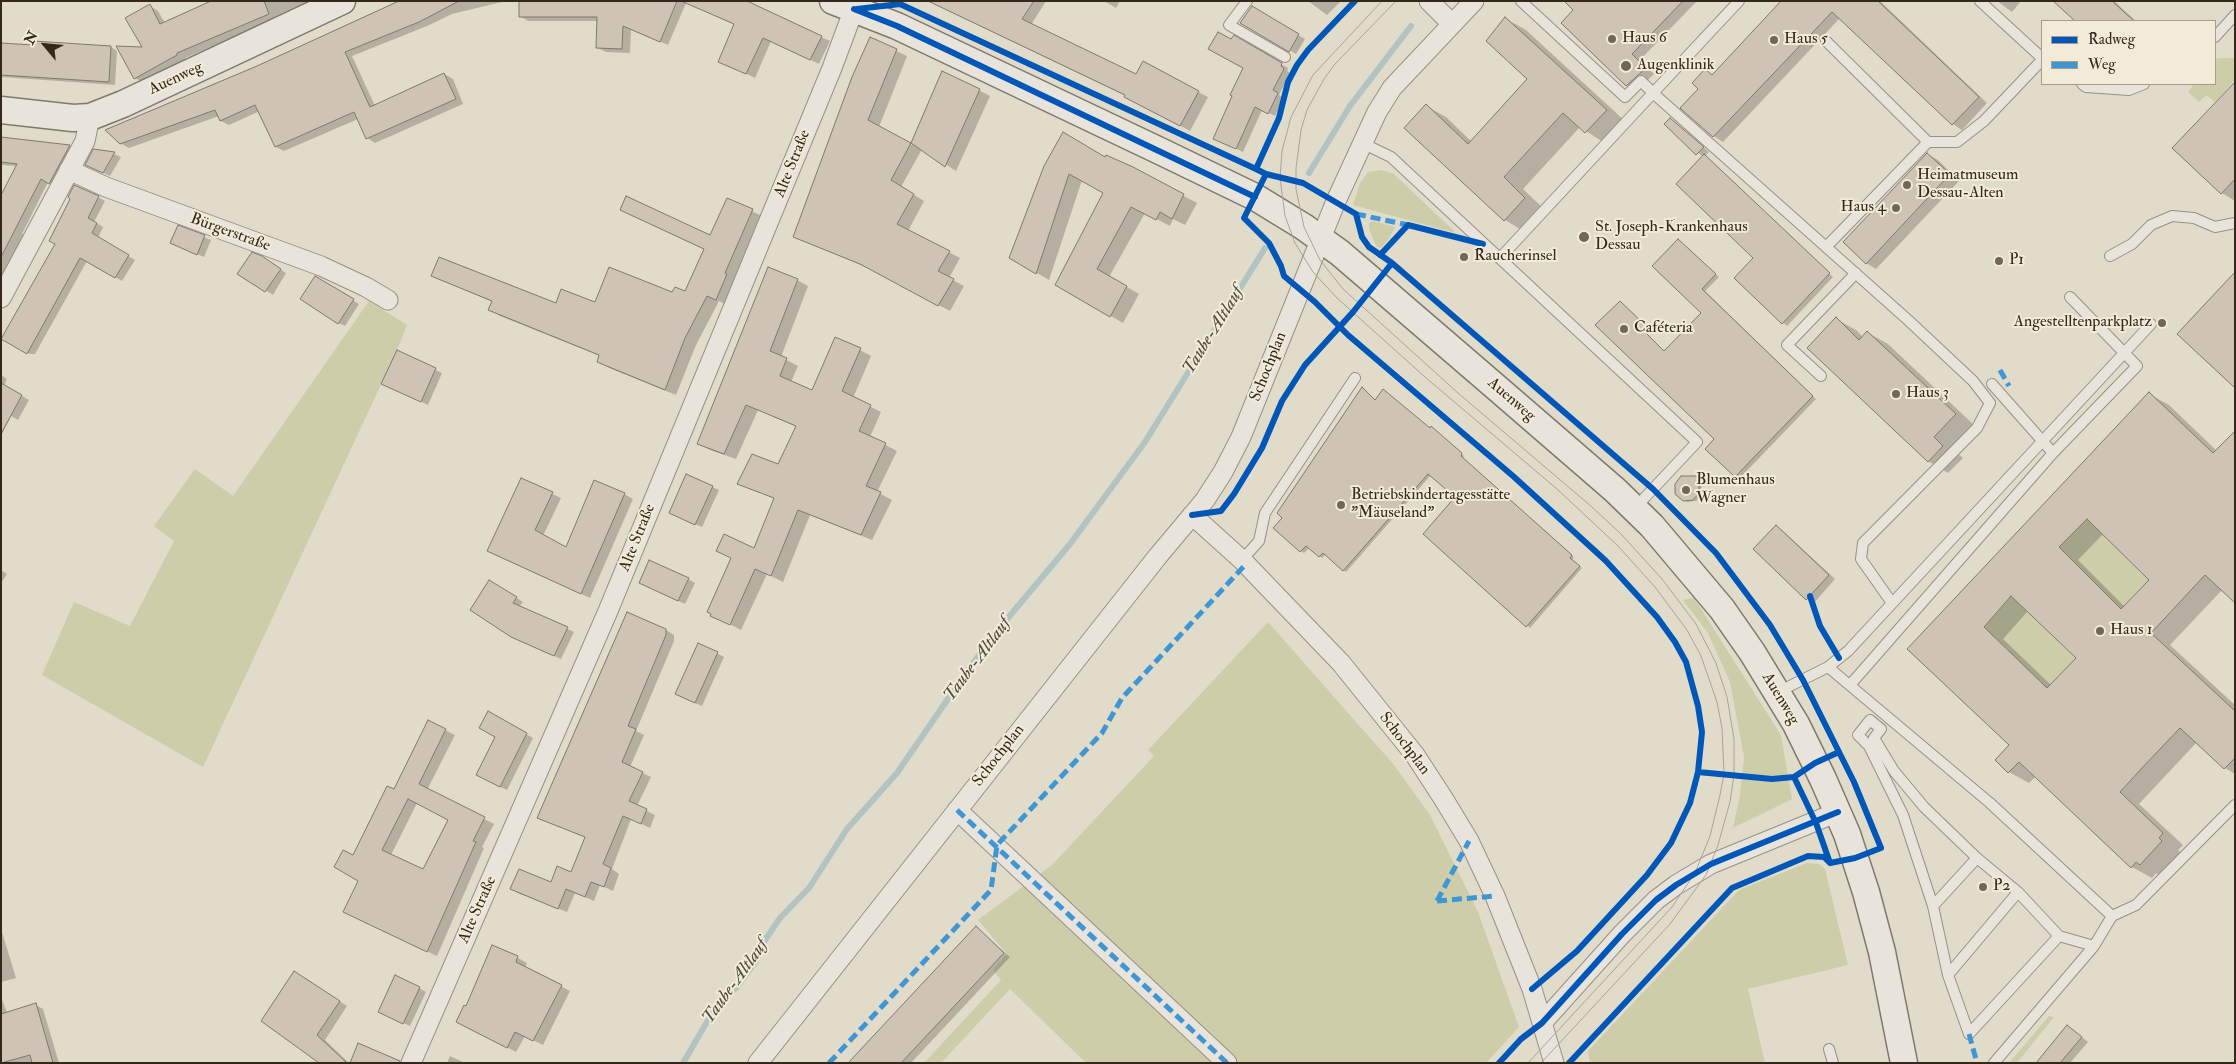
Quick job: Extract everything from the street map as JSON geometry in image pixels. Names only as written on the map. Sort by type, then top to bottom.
[{"type":"main road","name":"Auenweg","points":[[1,110],[73,118],[90,116],[123,104],[342,1]]},
{"type":"main road","name":"Auenweg","points":[[844,5],[897,26],[1232,186],[1278,211],[1321,239],[1483,375],[1634,508],[1682,560],[1722,609],[1778,692],[1796,724],[1838,812],[1866,892],[1882,952],[1904,1063]]},
{"type":"street","points":[[1429,1],[1452,24]]},
{"type":"street","name":"Schochplan","points":[[758,1063],[1192,516],[1223,472],[1241,437],[1362,142],[1392,88],[1474,1]]},
{"type":"street","name":"Alte Straße","points":[[411,1063],[608,611],[828,77],[844,5]]},
{"type":"street","points":[[1,298],[85,140],[90,116]]},
{"type":"street","name":"Bürgerstraße","points":[[69,170],[106,187],[321,266],[366,287],[388,300]]},
{"type":"street","name":"Schochplan","points":[[1192,516],[1242,560],[1342,663],[1415,755],[1469,841],[1495,896],[1532,989],[1554,1063]]},
{"type":"street","points":[[957,810],[1227,1063]]},
{"type":"street","points":[[1542,1023],[1622,934],[1656,900],[1676,885],[1711,864],[1838,812]]},
{"type":"lane","points":[[1247,1],[1229,25],[1285,57]]},
{"type":"lane","points":[[1521,1],[1625,97],[1641,81],[1827,246],[1973,381],[1990,403],[1977,428],[1863,543],[1861,559],[1892,603]]},
{"type":"lane","points":[[1500,258],[1739,1]]},
{"type":"lane","points":[[1980,1],[2041,58]]},
{"type":"lane","points":[[2216,36],[2235,15]]},
{"type":"lane","points":[[1826,41],[1928,142],[1957,142],[1984,121],[2041,60]]},
{"type":"lane","points":[[2083,85],[2086,87],[2130,90],[2142,85]]},
{"type":"lane","points":[[1362,142],[1390,157],[1697,442],[1634,508]]},
{"type":"lane","points":[[1827,246],[1928,142]]},
{"type":"lane","points":[[2110,256],[2132,244],[2151,225],[2172,216],[2194,218],[2215,227],[2235,223]]},
{"type":"lane","points":[[1821,376],[1787,345],[1856,273]]},
{"type":"lane","points":[[1850,685],[2053,454],[2137,366],[2070,297]]},
{"type":"lane","points":[[1778,692],[1828,667],[1848,651],[2151,324]]},
{"type":"lane","points":[[1242,560],[1259,541],[1265,512],[1355,378]]},
{"type":"lane","points":[[1992,384],[2053,454]]},
{"type":"lane","points":[[1828,667],[1990,803],[2112,916]]},
{"type":"lane","points":[[2059,936],[1969,1034],[1948,976],[1933,906],[1903,815],[1868,746],[1858,736],[1870,720],[1881,729],[1874,738],[1894,771],[1924,807],[1977,858],[2018,892],[2059,936],[2094,946]]},
{"type":"lane","points":[[1994,1063],[2094,946],[2112,916],[2136,905],[2235,805]]},
{"type":"lane","points":[[1933,906],[1977,858]]},
{"type":"lane","points":[[1948,976],[2018,892]]},
{"type":"lane","points":[[1829,1049],[1833,1063]]},
{"type":"green space","points":[[2235,58],[2235,80],[2215,102],[2206,95],[2199,102],[2188,92],[2193,85],[2216,85],[2216,59]]},
{"type":"green space","points":[[1381,170],[1394,174],[1456,233],[1353,205],[1360,183],[1368,172]]},
{"type":"green space","points":[[1372,221],[1395,227],[1381,248],[1376,246],[1369,229],[1369,223]]},
{"type":"green space","points":[[369,301],[407,325],[203,767],[42,675],[74,602],[130,626],[174,541],[154,526],[195,469],[233,496]]},
{"type":"green space","points":[[2087,519],[2149,580],[2121,609],[2059,547]]},
{"type":"green space","points":[[2011,596],[2076,658],[2047,688],[1984,627]]},
{"type":"green space","points":[[1694,598],[1781,735],[1792,799],[1733,828],[1740,795],[1744,757],[1730,682],[1708,633],[1683,600]]},
{"type":"green space","points":[[1268,622],[1394,765],[1430,815],[1478,912],[1519,1027],[1486,1063],[1086,1063],[1010,989],[941,1063],[924,1063],[1001,980],[993,970],[1007,954],[978,920],[1052,865],[1154,756],[1148,750]]},
{"type":"green space","points":[[1807,863],[1819,864],[1825,869],[1848,965],[1748,989],[1765,1063],[1590,1063],[1588,1051],[1739,890]]},
{"type":"green space","points":[[2049,1016],[2054,1017],[2017,1063],[2009,1063]]},
{"type":"building","points":[[211,1],[264,1],[269,14],[177,53],[177,55],[134,79],[116,46],[142,47],[125,18],[150,4],[160,24]]},
{"type":"building","points":[[399,1],[459,1],[419,22],[345,52],[370,107],[444,73],[456,99],[366,139],[354,112],[275,147],[255,105],[220,121],[215,110],[120,144],[105,130],[257,66]]},
{"type":"building","points":[[519,1],[677,1],[660,42],[623,26],[622,49],[596,48],[597,17],[519,17]]},
{"type":"building","points":[[681,1],[747,1],[822,36],[810,60],[763,38],[746,74],[718,62],[734,24]]},
{"type":"building","points":[[928,1],[1034,1],[1022,19],[1136,74],[1143,61],[1199,91],[1180,126],[1124,97],[1125,95]]},
{"type":"building","name":"Haus 6","points":[[1564,1],[1683,1],[1632,54],[1646,68],[1626,86],[1561,23],[1573,10]]},
{"type":"building","name":"Haus 5","points":[[1781,1],[1878,1],[1979,97],[1952,125],[1832,12],[1713,137],[1680,108],[1698,89],[1692,83],[1705,69],[1712,75]]},
{"type":"building","points":[[2053,1],[2112,1],[2133,20],[2074,20]]},
{"type":"building","points":[[1252,6],[1299,34],[1289,52],[1240,23]]},
{"type":"building","points":[[1505,17],[1607,110],[1585,133],[1563,113],[1504,177],[1525,198],[1504,221],[1404,128],[1426,104],[1468,144],[1527,79],[1486,41]]},
{"type":"building","points":[[1218,32],[1231,39],[1234,35],[1282,63],[1281,66],[1284,69],[1273,90],[1278,93],[1268,114],[1255,107],[1236,149],[1213,139],[1243,68],[1208,49]]},
{"type":"building","points":[[870,37],[897,49],[868,120],[911,143],[891,180],[914,194],[897,224],[950,251],[938,271],[954,279],[938,306],[860,264],[793,237],[852,77]]},
{"type":"building","points":[[33,41],[111,46],[109,82],[1,75],[1,43],[33,45]]},
{"type":"building","points":[[942,71],[980,89],[945,167],[911,143]]},
{"type":"building","points":[[2235,82],[2235,179],[2221,194],[2172,148]]},
{"type":"building","points":[[1670,118],[1704,147],[1696,155],[1664,124]]},
{"type":"building","points":[[1063,132],[1105,157],[1106,155],[1133,167],[1184,194],[1172,219],[1160,212],[1156,220],[1131,207],[1097,269],[1127,286],[1110,317],[1055,285],[1103,193],[1069,174],[1036,274],[1009,258],[1044,166]]},
{"type":"building","points":[[1,137],[70,145],[49,184],[41,179],[1,257],[1,195],[17,164],[1,162]]},
{"type":"building","points":[[93,149],[115,152],[103,173],[85,165]]},
{"type":"building","name":"Haus 4","points":[[1927,153],[1950,174],[1866,264],[1843,242]]},
{"type":"building","points":[[1704,154],[1830,273],[1782,324],[1734,278],[1753,258],[1676,184]]},
{"type":"building","points":[[74,185],[99,196],[88,218],[97,223],[92,233],[129,255],[115,278],[80,258],[27,354],[1,339],[55,244],[49,241],[70,199],[68,197]]},
{"type":"building","points":[[626,196],[710,235],[727,198],[753,209],[725,273],[727,274],[716,300],[707,296],[685,338],[665,390],[597,362],[599,355],[488,310],[492,301],[431,276],[439,257],[556,303],[561,289],[595,302],[609,267],[672,292],[675,287],[685,291],[704,249],[620,210]]},
{"type":"building","points":[[178,225],[205,235],[197,255],[170,243]]},
{"type":"building","points":[[1678,239],[1716,274],[1702,289],[1813,396],[1735,477],[1705,449],[1714,439],[1595,325],[1620,301],[1646,326],[1643,330],[1664,351],[1701,313],[1652,266]]},
{"type":"building","points":[[252,252],[262,256],[281,269],[265,292],[237,274]]},
{"type":"building","points":[[768,267],[798,279],[770,351],[787,358],[780,376],[812,390],[835,337],[861,348],[842,391],[871,405],[859,431],[886,443],[866,486],[881,492],[861,535],[798,510],[771,576],[755,569],[730,625],[710,616],[711,614],[707,612],[731,558],[716,551],[724,534],[754,548],[774,498],[737,484],[752,454],[778,464],[796,426],[746,405],[724,454],[697,444]]},
{"type":"building","points":[[2235,272],[2235,388],[2177,334]]},
{"type":"building","points":[[315,276],[354,299],[338,324],[300,299]]},
{"type":"building","name":"Haus 3","points":[[1836,317],[1859,340],[1867,331],[1956,414],[1934,437],[1943,446],[1928,462],[1807,348]]},
{"type":"building","points":[[397,350],[436,368],[421,402],[381,384]]},
{"type":"building","points":[[1,383],[22,395],[1,434]]},
{"type":"building","name":"Betriebskindertagesstätte \"Mäuseland\"","points":[[1362,387],[1375,400],[1383,389],[1430,428],[1431,426],[1462,453],[1461,456],[1572,555],[1570,558],[1580,566],[1526,627],[1423,534],[1455,497],[1428,474],[1343,571],[1323,553],[1319,557],[1306,546],[1300,552],[1273,528],[1282,518],[1277,513]]},
{"type":"building","name":"Haus 1","points":[[2149,392],[2213,453],[2235,431],[2235,603],[2205,575],[2151,633],[2235,711],[2235,758],[2224,769],[2180,728],[2120,792],[2163,833],[2159,838],[2162,841],[2140,865],[2136,862],[2131,868],[2019,762],[2008,773],[1995,760],[2009,745],[1907,649]],"holes":[[[2087,519],[2149,580],[2121,609],[2059,547]],[[2011,596],[2076,658],[2047,688],[1984,627]]]},
{"type":"building","points":[[686,474],[713,486],[695,525],[669,513]]},
{"type":"building","points":[[1681,476],[1699,476],[1699,493],[1693,500],[1683,501],[1675,494],[1675,484]]},
{"type":"building","points":[[521,478],[553,492],[535,530],[566,547],[594,480],[625,493],[581,594],[487,551]]},
{"type":"building","points":[[1776,525],[1829,575],[1806,600],[1753,549]]},
{"type":"building","points":[[649,560],[689,578],[678,601],[639,583]]},
{"type":"building","points":[[489,580],[517,597],[513,603],[568,627],[554,656],[511,637],[470,610]]},
{"type":"building","points":[[627,612],[666,629],[666,635],[628,726],[636,729],[622,762],[643,772],[629,801],[647,809],[641,824],[623,816],[603,864],[611,868],[604,887],[591,882],[585,897],[566,889],[558,909],[510,889],[519,869],[551,882],[557,866],[571,872],[585,837],[537,818]]},
{"type":"building","points":[[698,643],[718,652],[695,703],[675,694]]},
{"type":"building","points":[[488,711],[527,733],[500,787],[476,775],[495,737],[479,728]]},
{"type":"building","points":[[428,720],[446,729],[419,784],[485,817],[473,841],[476,842],[427,952],[343,912],[358,881],[334,867],[343,850],[353,855],[387,786],[394,789]],"holes":[[[408,799],[448,820],[423,869],[382,850]]]},
{"type":"building","points":[[976,926],[1004,953],[901,1063],[848,1063]]},
{"type":"building","points":[[492,945],[518,956],[516,962],[562,985],[533,1041],[515,1032],[507,1048],[456,1022],[464,1005],[466,1006]]},
{"type":"building","points":[[294,971],[340,1001],[317,1035],[347,1063],[319,1063],[261,1021]]},
{"type":"building","points":[[395,975],[420,987],[403,1024],[378,1012]]},
{"type":"building","points":[[36,1003],[53,1063],[32,1063],[30,1055],[1,1063],[1,1014]]},
{"type":"building","points":[[2067,1025],[2082,1037],[2060,1063],[2036,1063]]},
{"type":"building","points":[[358,1043],[400,1061],[400,1063],[350,1063]]},
{"type":"waterway","name":"Taube-Altlauf","points":[[1309,173],[1350,106],[1411,26]]},
{"type":"waterway","name":"Taube-Altlauf","points":[[683,1063],[718,1003],[736,988],[755,962],[765,940],[780,918],[809,888],[847,829],[897,773],[997,631],[1070,544],[1145,442],[1265,248]]},
{"type":"tram line","points":[[1382,1],[1313,75],[1291,117],[1282,151],[1280,178],[1285,216],[1295,243],[1313,272],[1337,298],[1425,377],[1557,489],[1618,546],[1655,587],[1687,630],[1701,656],[1717,702],[1722,728],[1724,774],[1710,836],[1695,873],[1672,907],[1528,1063]]},
{"type":"tram line","points":[[1396,1],[1335,64],[1324,79],[1307,110],[1301,130],[1296,168],[1296,189],[1304,227],[1320,260],[1343,289],[1458,393],[1592,507],[1621,534],[1662,579],[1696,624],[1716,663],[1727,697],[1734,739],[1734,775],[1730,802],[1718,845],[1706,875],[1670,924],[1541,1063]]},
{"type":"marked path","points":[[1356,214],[1408,225]]},
{"type":"marked path","points":[[2000,370],[2009,386]]},
{"type":"marked path","points":[[829,1063],[991,890],[997,845],[1102,733],[1122,698],[1246,564]]},
{"type":"marked path","points":[[957,810],[1227,1063]]},
{"type":"marked path","points":[[1437,901],[1469,841]]},
{"type":"marked path","points":[[1437,901],[1495,896]]},
{"type":"marked path","points":[[1969,1034],[1977,1063]]},
{"type":"cycle path","points":[[1355,1],[1308,50],[1288,82],[1279,118],[1256,169],[1266,174],[1244,218],[1269,243],[1284,276],[1315,302],[1348,335],[1513,476],[1606,561],[1657,617],[1675,642],[1686,662],[1698,706],[1702,732],[1698,772],[1690,803],[1671,843],[1647,875],[1577,951],[1532,989]]},
{"type":"cycle path","points":[[857,9],[900,4],[1256,169]]},
{"type":"cycle path","points":[[854,9],[897,26],[1255,197]]},
{"type":"cycle path","points":[[1266,174],[1303,183],[1356,214],[1362,237],[1369,247],[1392,263],[1653,489],[1716,553],[1770,625],[1803,680],[1854,782],[1881,848],[1855,858],[1830,863],[1816,823],[1794,777]]},
{"type":"cycle path","points":[[1380,255],[1408,225],[1483,244]]},
{"type":"cycle path","points":[[1192,515],[1221,511],[1234,494],[1262,448],[1282,401],[1305,365],[1353,312],[1392,263]]},
{"type":"cycle path","points":[[1810,596],[1820,626],[1839,658]]},
{"type":"cycle path","points":[[1698,772],[1772,779],[1794,777],[1815,763],[1839,752]]},
{"type":"cycle path","points":[[1499,1063],[1521,1039],[1542,1023],[1622,934],[1656,900],[1676,885],[1711,864],[1838,812]]},
{"type":"cycle path","points":[[1569,1063],[1732,888],[1808,856],[1824,857],[1830,863]]},
{"type":"place","name":"Haus 6","points":[[1612,39]]},
{"type":"place","name":"Haus 5","points":[[1774,40]]},
{"type":"place","name":"Augenklinik","points":[[1626,66]]},
{"type":"place","name":"Heimatmuseum Dessau-Alten","points":[[1907,185]]},
{"type":"place","name":"Haus 4","points":[[1896,208]]},
{"type":"place","name":"St. Joseph-Krankenhaus Dessau","points":[[1584,237]]},
{"type":"place","name":"Raucherinsel","points":[[1464,257]]},
{"type":"place","name":"P1","points":[[1999,261]]},
{"type":"place","name":"Angestelltenparkplatz","points":[[2162,323]]},
{"type":"place","name":"Caféteria","points":[[1624,329]]},
{"type":"place","name":"Haus 3","points":[[1896,394]]},
{"type":"place","name":"Blumenhaus Wagner","points":[[1686,490]]},
{"type":"place","name":"Betriebskindertagesstätte \"Mäuseland\"","points":[[1341,505]]},
{"type":"place","name":"Haus 1","points":[[2100,631]]},
{"type":"place","name":"P2","points":[[1983,887]]}]
